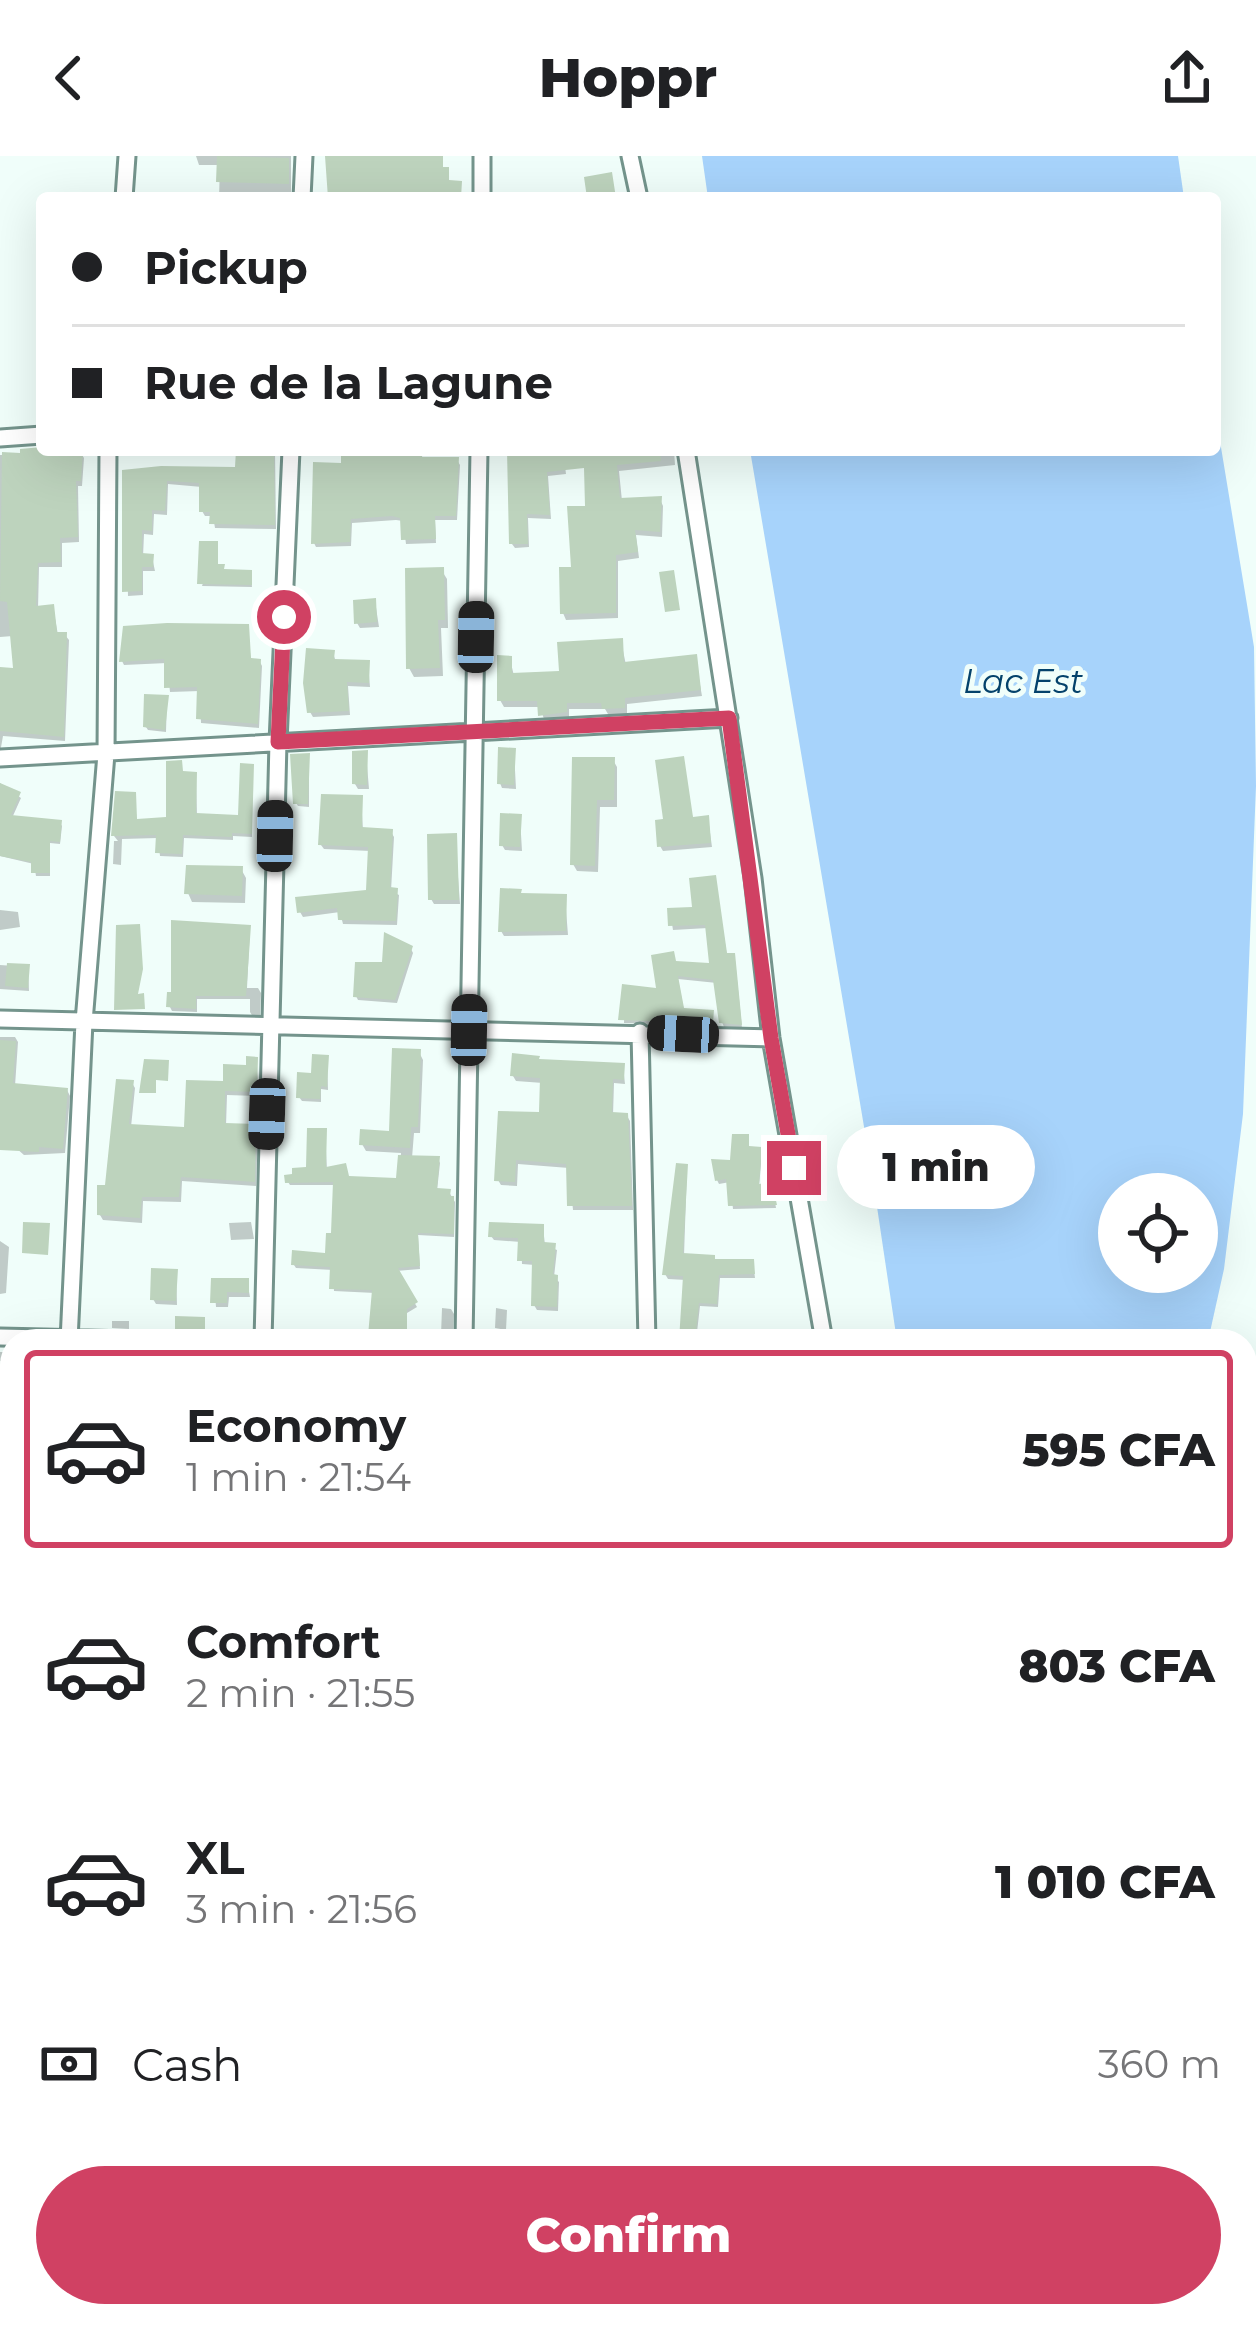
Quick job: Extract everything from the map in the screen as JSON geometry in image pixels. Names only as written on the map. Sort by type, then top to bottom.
[{"type":"street","points":[[124,192],[127,156]]},
{"type":"street","points":[[302,192],[304,156]]},
{"type":"street","points":[[482,156],[482,192]]},
{"type":"street","points":[[630,156],[638,192]]},
{"type":"street","points":[[0,438],[36,435]]},
{"type":"street","points":[[70,1329],[84,1022],[106,754],[108,456]]},
{"type":"street","points":[[263,1329],[278,742],[291,456]]},
{"type":"street","points":[[464,1329],[479,456]]},
{"type":"street","points":[[687,456],[729,718],[771,1038],[822,1329]]},
{"type":"street","points":[[0,758],[729,718]]},
{"type":"street","points":[[0,1019],[771,1038]]},
{"type":"street","points":[[640,1032],[647,1329]]},
{"type":"water","points":[[702,156],[1178,156],[1183,192],[707,192]]},
{"type":"water","name":"Lac Est","points":[[1221,447],[1254,647],[1256,786],[1243,1114],[1224,1269],[1211,1329],[895,1329],[751,456],[1221,456]]},
{"type":"building","points":[[217,156],[289,158],[289,184],[216,182]]},
{"type":"building","points":[[325,156],[443,156],[449,180],[462,181],[461,192],[328,192]]},
{"type":"building","points":[[612,172],[615,192],[586,192],[584,177]]},
{"type":"building","points":[[36,448],[36,456],[83,456],[81,481],[76,481],[78,537],[60,538],[61,562],[38,563],[36,606],[54,604],[57,632],[67,632],[64,737],[0,731],[0,667],[13,668],[7,602],[0,601],[2,452],[20,453],[20,449]]},
{"type":"building","points":[[236,456],[274,456],[275,525],[209,524],[210,512],[199,512],[199,483],[167,481],[165,511],[152,510],[152,531],[142,530],[142,553],[154,554],[153,567],[142,567],[142,591],[122,592],[122,470],[235,467]]},
{"type":"building","points":[[341,456],[459,457],[456,516],[435,516],[436,539],[401,540],[400,518],[392,516],[351,519],[350,542],[311,544],[313,462],[341,463]]},
{"type":"building","points":[[507,456],[661,456],[661,461],[617,465],[620,498],[662,496],[660,532],[635,530],[638,552],[616,555],[616,613],[560,614],[559,567],[571,567],[567,506],[585,506],[584,468],[547,472],[550,515],[527,514],[528,544],[509,544]]},
{"type":"building","points":[[199,541],[218,541],[218,564],[225,564],[224,569],[252,570],[252,585],[197,584]]},
{"type":"building","points":[[444,567],[445,620],[438,620],[440,668],[406,669],[405,568]]},
{"type":"building","points":[[674,570],[680,610],[665,612],[659,572]]},
{"type":"building","points":[[376,598],[377,622],[354,624],[353,600]]},
{"type":"building","points":[[249,624],[251,658],[261,659],[258,724],[196,719],[197,687],[164,688],[164,659],[119,662],[123,626]]},
{"type":"building","points":[[623,638],[624,662],[697,654],[701,690],[625,698],[625,708],[567,703],[567,712],[538,716],[537,701],[497,701],[497,655],[512,656],[512,673],[559,671],[557,642]]},
{"type":"building","points":[[306,648],[335,650],[334,659],[370,660],[369,683],[347,682],[349,711],[307,713]]},
{"type":"building","points":[[144,694],[169,695],[165,730],[143,727]]},
{"type":"building","points":[[498,747],[516,748],[514,785],[497,784]]},
{"type":"building","points":[[368,750],[367,785],[352,784],[352,751]]},
{"type":"building","points":[[310,753],[308,804],[293,804],[290,754]]},
{"type":"building","points":[[684,756],[693,817],[709,815],[711,843],[657,847],[655,820],[663,819],[655,760]]},
{"type":"building","points":[[572,757],[615,757],[614,800],[597,800],[595,866],[570,865]]},
{"type":"building","points":[[182,760],[183,771],[197,772],[196,813],[238,815],[240,763],[254,764],[252,834],[183,835],[182,854],[155,853],[156,835],[111,836],[115,791],[136,792],[137,819],[166,817],[166,761]]},
{"type":"building","points":[[0,783],[21,792],[11,815],[62,820],[60,842],[50,841],[50,873],[31,873],[31,862],[0,856]]},
{"type":"building","points":[[321,794],[363,795],[362,827],[393,829],[390,887],[398,888],[396,921],[338,920],[337,908],[297,913],[295,897],[366,890],[368,847],[318,845]]},
{"type":"building","points":[[500,813],[522,814],[520,847],[499,846]]},
{"type":"building","points":[[457,833],[459,900],[428,900],[427,834]]},
{"type":"building","points":[[186,865],[243,866],[242,896],[184,894]]},
{"type":"building","points":[[716,875],[727,953],[735,953],[742,1025],[719,1023],[713,980],[678,976],[684,1008],[714,1010],[713,1023],[618,1020],[622,984],[656,988],[651,955],[674,951],[676,961],[709,963],[705,925],[668,926],[667,908],[692,907],[689,878]]},
{"type":"building","points":[[500,888],[567,894],[566,931],[498,932]]},
{"type":"building","points":[[171,920],[251,925],[246,996],[196,996],[196,1009],[166,1007],[167,992],[171,992]]},
{"type":"building","points":[[140,924],[143,969],[138,994],[144,993],[145,1009],[114,1010],[116,925]]},
{"type":"building","points":[[384,932],[413,946],[395,1000],[353,997],[355,962],[382,962]]},
{"type":"building","points":[[7,963],[30,964],[28,988],[5,986]]},
{"type":"building","points":[[0,1040],[16,1041],[13,1083],[68,1088],[63,1149],[0,1150]]},
{"type":"building","points":[[392,1048],[421,1049],[418,1127],[411,1127],[410,1148],[359,1145],[360,1129],[389,1131]]},
{"type":"building","points":[[512,1053],[625,1063],[624,1080],[613,1079],[612,1112],[628,1113],[632,1206],[567,1206],[566,1164],[516,1160],[515,1182],[494,1181],[498,1111],[539,1112],[540,1078],[510,1076]]},
{"type":"building","points":[[312,1054],[329,1055],[327,1087],[321,1086],[320,1099],[296,1098],[297,1072],[311,1073]]},
{"type":"building","points":[[246,1056],[258,1057],[257,1092],[225,1091],[225,1123],[256,1124],[255,1182],[181,1177],[179,1197],[142,1197],[140,1218],[97,1215],[97,1185],[105,1185],[116,1079],[134,1080],[129,1124],[184,1127],[186,1080],[223,1081],[223,1064],[246,1065]]},
{"type":"building","points":[[144,1059],[169,1060],[168,1081],[156,1080],[156,1093],[139,1093]]},
{"type":"building","points":[[307,1128],[327,1128],[326,1167],[346,1163],[349,1176],[396,1178],[398,1155],[440,1156],[437,1188],[451,1189],[450,1196],[454,1196],[454,1234],[418,1233],[420,1266],[398,1268],[418,1302],[407,1309],[407,1329],[369,1329],[372,1290],[329,1289],[330,1267],[291,1265],[292,1250],[325,1253],[326,1233],[331,1233],[333,1182],[285,1183],[284,1175],[292,1174],[292,1168],[306,1167]]},
{"type":"building","points":[[732,1134],[749,1134],[749,1146],[762,1147],[759,1184],[772,1182],[777,1205],[728,1206],[726,1179],[715,1181],[711,1159],[730,1160]]},
{"type":"building","points":[[676,1163],[688,1164],[683,1253],[754,1259],[755,1274],[719,1275],[717,1304],[699,1303],[696,1329],[680,1329],[683,1276],[662,1275]]},
{"type":"building","points":[[23,1222],[50,1223],[48,1255],[22,1253]]},
{"type":"building","points":[[489,1222],[544,1224],[544,1242],[556,1243],[557,1307],[531,1306],[532,1261],[517,1261],[518,1238],[488,1237]]},
{"type":"building","points":[[151,1268],[178,1269],[176,1301],[150,1300]]},
{"type":"building","points":[[211,1278],[249,1278],[249,1293],[227,1292],[227,1303],[210,1303]]},
{"type":"building","points":[[175,1316],[205,1317],[205,1329],[175,1329]]},
{"type":"route","points":[[284,617],[278,742],[729,718],[771,1038],[794,1168]]}]
